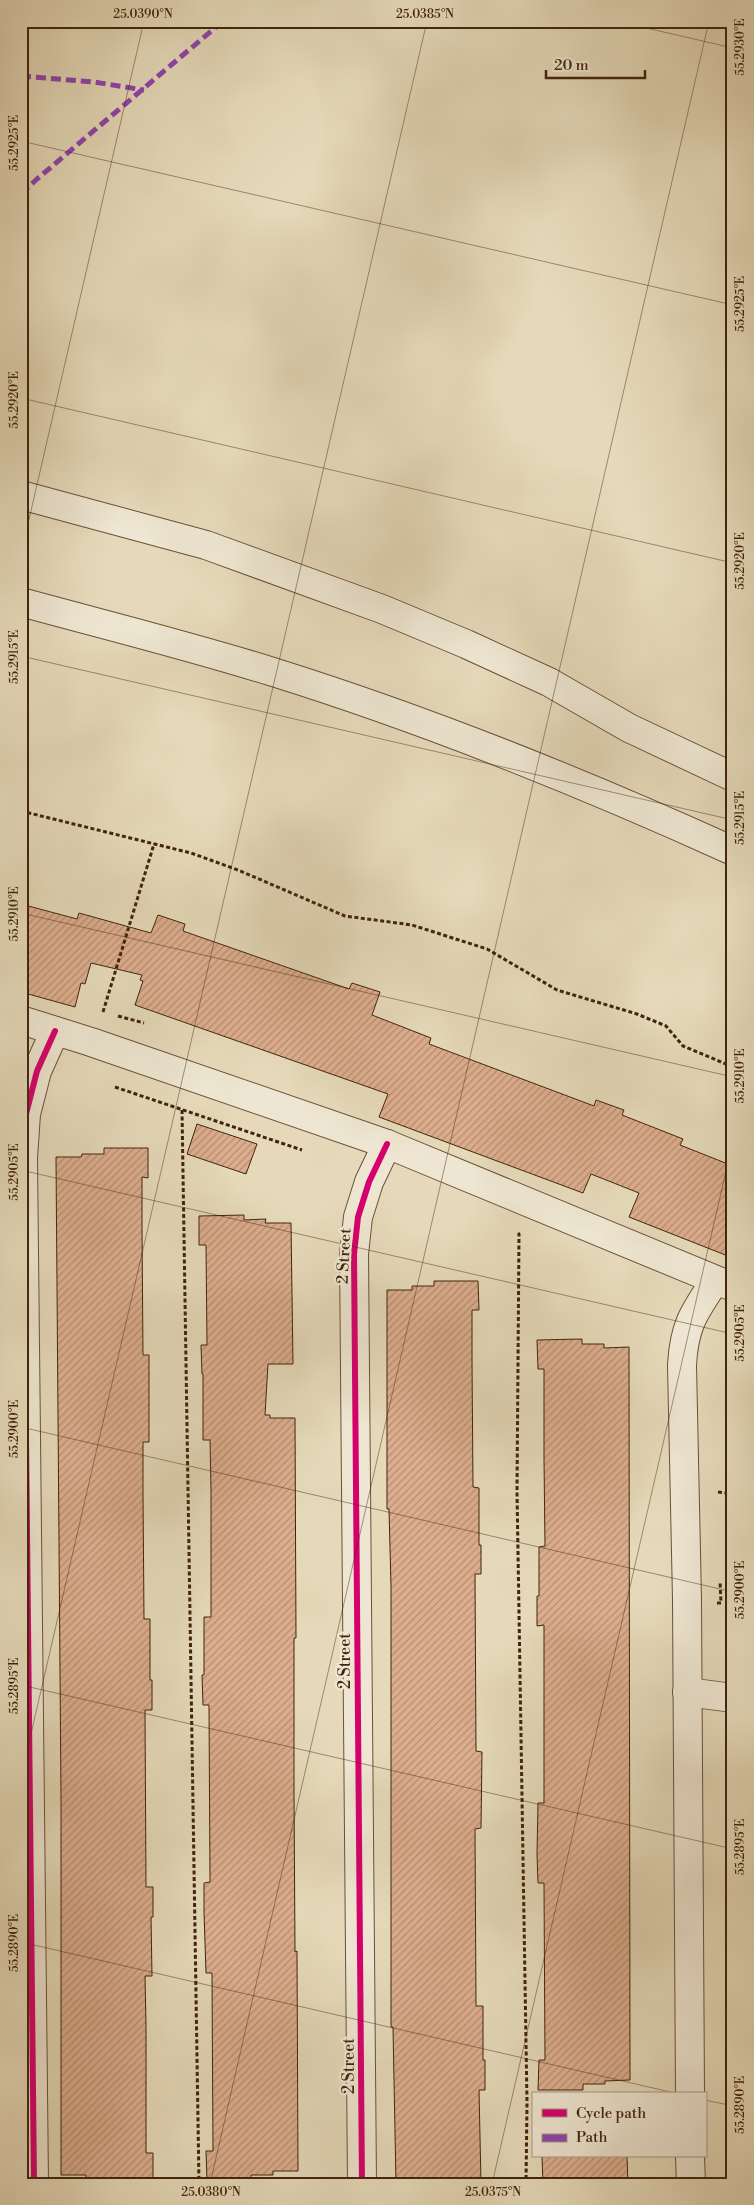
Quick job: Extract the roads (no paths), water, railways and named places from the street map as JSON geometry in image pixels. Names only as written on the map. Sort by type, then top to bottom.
[{"type":"street","points":[[21,495],[206,545],[382,609],[549,682],[629,728],[733,777]]},
{"type":"street","points":[[21,602],[273,672],[398,714],[513,757],[733,851]]},
{"type":"street","points":[[21,1020],[100,1045],[388,1144],[724,1284],[690,1320],[684,1342],[682,1365],[690,2092]]},
{"type":"street","points":[[34,2184],[23,1158],[26,1114],[37,1071],[55,1031]]},
{"type":"street","name":"2 Street","points":[[362,2184],[354,1254],[358,1218],[368,1182],[388,1144]]},
{"type":"street","points":[[687,1692],[733,1698]]},
{"type":"street","points":[[690,2158],[691,2184]]}]
